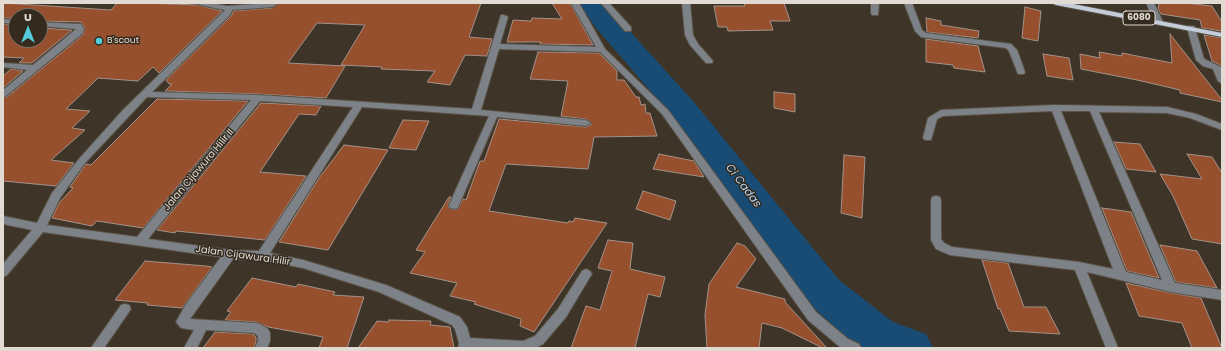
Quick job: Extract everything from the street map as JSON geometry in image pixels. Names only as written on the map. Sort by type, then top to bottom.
[{"type":"main road","name":"6080","points":[[1056,3],[1222,35]]},
{"type":"street","points":[[200,3],[227,8],[272,5]]},
{"type":"street","points":[[576,3],[602,50],[665,112],[812,316],[844,343],[855,348]]},
{"type":"street","points":[[605,3],[628,29]]},
{"type":"street","points":[[686,3],[689,35],[694,45],[709,61]]},
{"type":"street","points":[[875,3],[875,13]]},
{"type":"street","points":[[908,3],[919,30],[924,35],[1008,46],[1013,50],[1021,72]]},
{"type":"street","points":[[1150,3],[1159,22]]},
{"type":"street","points":[[3,272],[40,228],[56,196],[82,161],[126,112],[228,12],[229,9],[227,8]]},
{"type":"street","points":[[476,112],[504,17]]},
{"type":"street","points":[[3,94],[80,29],[78,26],[48,24]]},
{"type":"street","points":[[1190,28],[1200,60],[1217,68],[1222,81]]},
{"type":"street","points":[[496,46],[602,50]]},
{"type":"street","points":[[3,65],[35,68]]},
{"type":"street","points":[[145,94],[258,98],[476,112],[586,123]]},
{"type":"street","name":"Jalan Cijawura Hilir II","points":[[140,241],[258,98]]},
{"type":"street","points":[[262,256],[359,105]]},
{"type":"street","points":[[1055,108],[1122,277]]},
{"type":"street","points":[[928,138],[933,118],[941,113],[1055,108],[1167,110],[1193,116],[1222,127]]},
{"type":"street","points":[[1093,109],[1171,287]]},
{"type":"street","points":[[454,205],[494,114]]},
{"type":"street","points":[[936,200],[936,240],[940,246],[950,252],[1079,266],[1171,287],[1222,295]]},
{"type":"street","name":"Jalan Cijawura Hilir","points":[[3,220],[40,228],[230,254],[262,256],[303,264],[375,286],[422,305],[456,321],[461,327],[464,346]]},
{"type":"street","points":[[230,254],[190,308],[182,322],[185,324],[256,328],[264,333],[264,341],[261,348]]},
{"type":"street","points":[[1079,266],[1112,348]]},
{"type":"street","points":[[464,346],[524,347],[539,340],[562,313],[586,274]]},
{"type":"street","points":[[97,348],[125,309]]},
{"type":"street","points":[[190,348],[203,325]]},
{"type":"building","points":[[3,3],[111,10],[117,3],[144,3],[197,5],[222,11],[159,73],[153,67],[138,81],[98,78],[66,109],[90,111],[72,128],[85,130],[51,160],[74,163],[56,186],[3,181],[3,98],[7,97],[83,35],[85,28],[81,22],[48,21],[48,8],[8,8],[8,18],[3,18]]},
{"type":"building","points":[[277,3],[481,3],[469,37],[492,39],[487,56],[465,55],[450,85],[427,82],[435,71],[381,69],[382,67],[341,65],[365,25],[317,23],[288,63],[345,66],[326,98],[165,91],[172,84],[169,84],[166,80],[232,15],[233,11],[272,8],[277,5]]},
{"type":"building","points":[[552,3],[570,3],[593,45],[507,42],[513,20],[531,21],[532,18],[562,19]]},
{"type":"building","points":[[744,3],[784,3],[790,21],[770,21],[773,30],[728,31],[727,27],[718,27],[714,6],[745,6]]},
{"type":"building","points":[[1159,3],[1185,3],[1212,6],[1222,22],[1222,31],[1202,28],[1200,20],[1161,14],[1158,9]]},
{"type":"building","points":[[1025,7],[1041,11],[1038,41],[1022,38]]},
{"type":"building","points":[[926,18],[941,21],[941,25],[979,31],[978,38],[927,32]]},
{"type":"building","points":[[3,24],[8,24],[8,48],[48,48],[48,28],[72,30],[32,63],[19,63],[24,58],[3,57]]},
{"type":"building","points":[[1170,34],[1222,100],[1222,102],[1180,93],[1180,90],[1081,69],[1080,54],[1100,58],[1099,52],[1122,56],[1122,53],[1172,63]]},
{"type":"building","points":[[1204,35],[1222,38],[1222,66],[1212,61]]},
{"type":"building","points":[[926,39],[978,46],[985,72],[954,68],[953,65],[926,62]]},
{"type":"building","points":[[538,52],[599,53],[617,71],[617,80],[624,80],[636,97],[639,97],[641,105],[645,104],[646,113],[650,113],[657,136],[594,137],[588,169],[506,164],[489,211],[568,223],[569,221],[573,222],[575,218],[607,223],[534,332],[520,326],[521,319],[474,304],[476,302],[450,296],[457,283],[410,273],[425,252],[416,250],[449,197],[451,197],[448,204],[449,208],[454,210],[458,209],[463,199],[466,200],[480,161],[484,161],[499,119],[586,127],[592,124],[586,119],[561,116],[568,81],[530,79]]},
{"type":"building","points":[[1043,54],[1069,58],[1073,80],[1047,76]]},
{"type":"building","points":[[11,69],[23,71],[3,88],[3,76]]},
{"type":"building","points":[[774,92],[795,94],[795,112],[774,108]]},
{"type":"building","points":[[157,99],[248,101],[143,228],[97,221],[92,226],[52,218],[59,203],[73,188],[70,187],[86,164],[91,165]]},
{"type":"building","points":[[261,103],[321,106],[316,115],[299,114],[260,172],[306,176],[265,240],[176,231],[175,233],[157,230]]},
{"type":"building","points":[[403,120],[429,121],[416,150],[389,148]]},
{"type":"building","points":[[1114,142],[1140,144],[1156,172],[1126,169]]},
{"type":"building","points":[[344,145],[388,150],[328,250],[279,242],[319,178]]},
{"type":"building","points":[[659,154],[694,161],[704,177],[653,169]]},
{"type":"building","points":[[1187,154],[1212,157],[1222,173],[1222,244],[1192,239],[1173,196],[1160,174],[1202,179]]},
{"type":"building","points":[[844,155],[865,157],[862,218],[841,213]]},
{"type":"building","points":[[643,191],[676,201],[670,220],[636,209]]},
{"type":"building","points":[[1102,208],[1131,212],[1159,278],[1127,271]]},
{"type":"building","points":[[608,240],[633,243],[630,269],[665,277],[660,297],[648,294],[635,348],[571,348],[586,306],[600,310],[612,271],[598,268]]},
{"type":"building","points":[[737,243],[745,246],[756,259],[736,287],[785,299],[785,302],[827,348],[823,348],[782,328],[762,323],[759,348],[707,348],[705,315],[709,284]]},
{"type":"building","points":[[1160,245],[1197,251],[1217,288],[1176,282]]},
{"type":"building","points":[[982,260],[1008,263],[1024,307],[1046,307],[1060,334],[1009,331],[1000,309],[998,309]]},
{"type":"building","points":[[145,261],[212,267],[182,308],[115,300]]},
{"type":"building","points":[[252,278],[296,287],[298,284],[335,292],[333,295],[364,297],[347,348],[319,348],[323,337],[268,327],[256,322],[225,320],[231,312],[227,311]]},
{"type":"building","points":[[1126,283],[1201,298],[1222,348],[1192,348],[1182,323],[1139,316]]},
{"type":"building","points":[[389,320],[431,321],[430,325],[450,327],[454,348],[358,348],[377,321],[389,322]]},
{"type":"building","points":[[215,332],[253,334],[256,337],[254,348],[203,348]]},
{"type":"waterway","name":"Ci Cadas","points":[[592,3],[606,22],[682,108],[824,292],[878,337],[910,348]]},
{"type":"place","name":"B'scout","points":[[99,41]]}]
